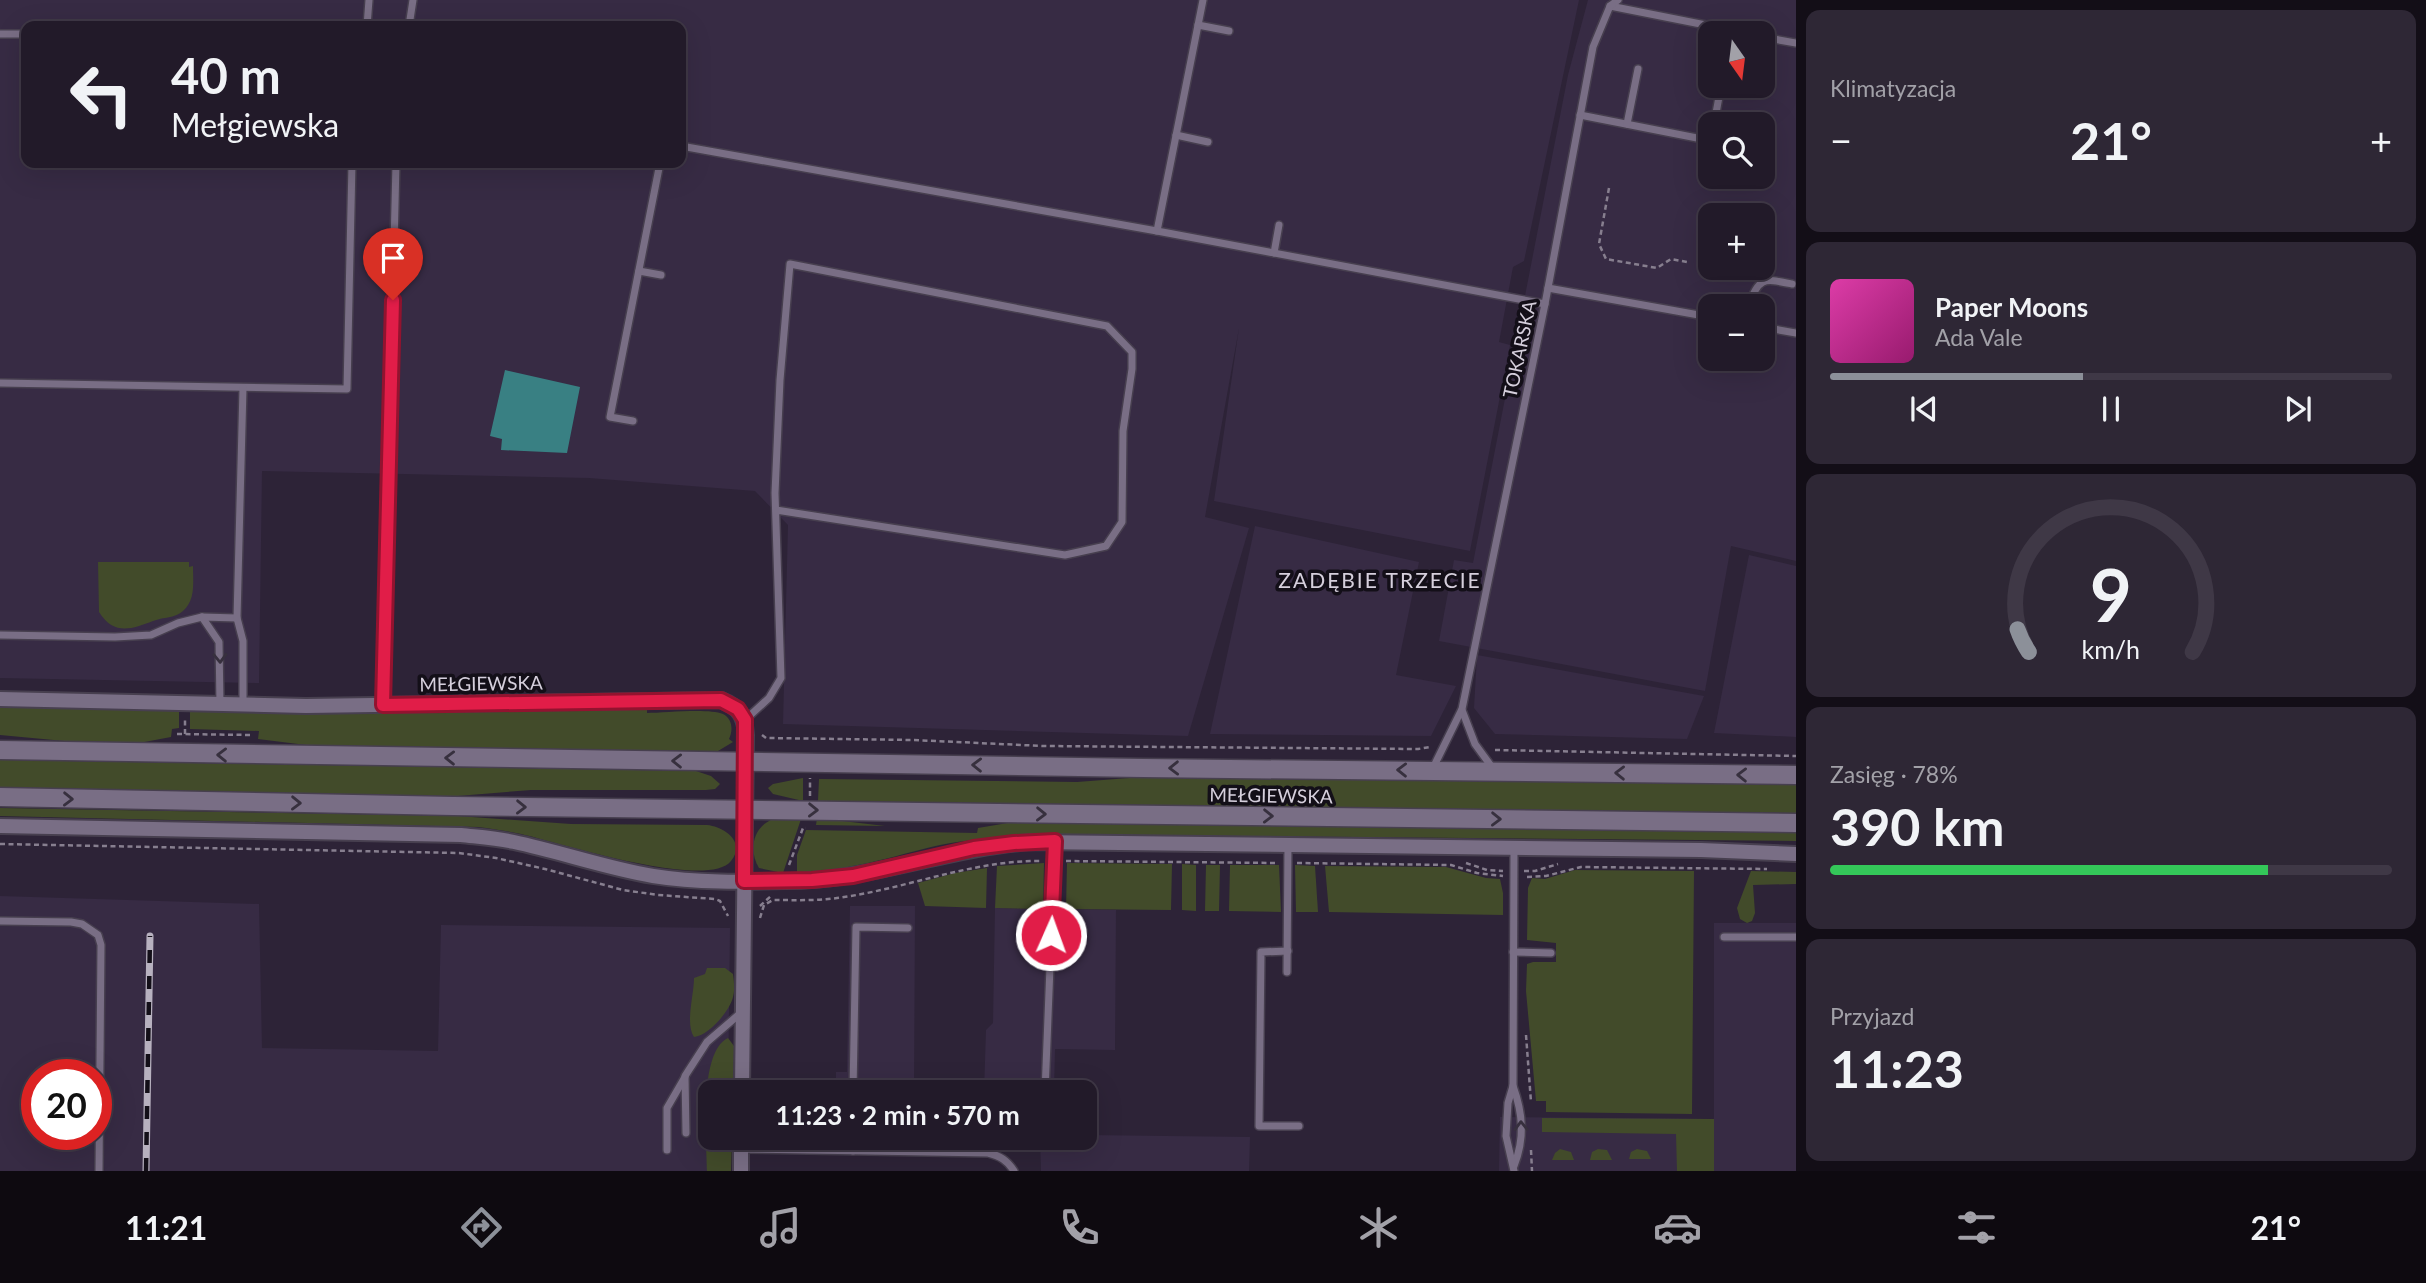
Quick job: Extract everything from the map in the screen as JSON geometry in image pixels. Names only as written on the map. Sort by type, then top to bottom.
[{"type":"main road","name":"MEŁGIEWSKA","points":[[0,750],[1796,775]]},
{"type":"main road","name":"MEŁGIEWSKA","points":[[0,797],[1796,823]]},
{"type":"street","name":"MEŁGIEWSKA","points":[[0,699],[383,705],[721,700],[738,709],[745,720]]},
{"type":"street","points":[[742,1080],[745,720]]},
{"type":"street","points":[[0,826],[461,835],[511,841],[656,876],[744,881],[812,880],[853,876],[974,848],[1055,841],[1701,850],[1796,854]]},
{"type":"street","points":[[1701,850],[1796,846]]},
{"type":"street","points":[[741,1150],[741,1171]]},
{"type":"lane","points":[[367,21],[369,0]]},
{"type":"lane","points":[[411,21],[413,0]]},
{"type":"lane","points":[[1157,231],[1203,0]]},
{"type":"lane","points":[[1610,6],[1618,0]]},
{"type":"lane","points":[[1610,6],[1698,25]]},
{"type":"lane","name":"TOKARSKA","points":[[1432,771],[1447,745],[1462,709],[1545,304],[1593,47],[1610,6]]},
{"type":"lane","points":[[1198,25],[1229,31]]},
{"type":"lane","points":[[0,34],[21,34]]},
{"type":"lane","points":[[1775,39],[1796,43]]},
{"type":"lane","points":[[1627,124],[1638,69]]},
{"type":"lane","points":[[1580,115],[1698,138]]},
{"type":"lane","points":[[1176,135],[1208,142]]},
{"type":"lane","points":[[686,147],[1545,304]]},
{"type":"lane","points":[[0,383],[348,390],[352,168]]},
{"type":"lane","points":[[383,705],[397,168]]},
{"type":"lane","points":[[633,421],[610,417],[659,168]]},
{"type":"lane","points":[[1274,253],[1279,225]]},
{"type":"lane","points":[[745,720],[769,698],[781,678],[776,510],[780,380],[790,264],[1107,326],[1132,352],[1123,431],[1122,522],[1106,546],[1065,555],[776,510]]},
{"type":"lane","points":[[639,271],[661,275]]},
{"type":"lane","points":[[1753,294],[1761,281],[1768,279],[1792,284]]},
{"type":"lane","points":[[1548,288],[1698,315]]},
{"type":"lane","points":[[1775,329],[1796,333]]},
{"type":"lane","points":[[243,388],[237,618],[243,641],[243,704]]},
{"type":"lane","points":[[0,635],[151,635],[178,623],[202,617],[237,618]]},
{"type":"lane","points":[[202,617],[219,642],[220,704]]},
{"type":"lane","points":[[1462,709],[1475,744],[1494,771]]},
{"type":"lane","points":[[1045,1080],[1055,841]]},
{"type":"lane","points":[[1287,972],[1289,844]]},
{"type":"lane","points":[[1514,847],[1513,1086],[1508,1103],[1506,1136],[1514,1168]]},
{"type":"lane","points":[[0,921],[71,922],[82,924],[98,935],[101,945],[99,1171]]},
{"type":"lane","points":[[853,1080],[856,927],[908,928]]},
{"type":"lane","points":[[1724,937],[1796,937]]},
{"type":"lane","points":[[1287,951],[1261,952],[1259,1126],[1299,1126]]},
{"type":"lane","points":[[1513,952],[1551,953]]},
{"type":"lane","points":[[667,1150],[667,1108],[707,1042],[743,1011]]},
{"type":"lane","points":[[685,1076],[686,1133]]},
{"type":"lane","points":[[1513,1086],[1519,1103],[1522,1127],[1520,1149],[1514,1168]]},
{"type":"lane","points":[[839,1150],[988,1153],[1008,1162],[1014,1171]]},
{"type":"path","points":[[1609,188],[1599,244],[1606,259],[1657,268],[1671,259],[1687,262]]},
{"type":"path","points":[[185,711],[185,734]]},
{"type":"path","points":[[177,734],[252,735]]},
{"type":"path","points":[[811,740],[914,740],[996,745],[1199,748],[1418,749],[1430,747],[1438,741],[1447,745]]},
{"type":"path","points":[[1475,744],[1484,740],[1491,748],[1500,752],[1796,756]]},
{"type":"path","points":[[1514,876],[1546,876],[1581,867],[1773,869]]},
{"type":"shaded area","points":[[0,0],[1579,0],[1524,261],[1513,267],[1499,342],[1510,345],[1470,551],[1214,501],[1239,328],[1205,517],[1249,528],[1188,736],[783,724],[788,525],[755,491],[589,478],[262,471],[259,683],[0,678]]},
{"type":"shaded area","points":[[1588,0],[1796,0],[1796,561],[1731,546],[1705,691],[1439,641],[1454,560],[1473,563],[1568,75]]},
{"type":"shaded area","points":[[505,370],[580,387],[567,453],[501,450],[502,439],[490,436]]},
{"type":"shaded area","points":[[1255,526],[1419,562],[1396,675],[1456,686],[1431,736],[1210,734]]},
{"type":"shaded area","points":[[1749,555],[1796,566],[1796,737],[1714,733]]},
{"type":"shaded area","points":[[98,562],[189,562],[189,567],[193,566],[192,597],[184,610],[177,615],[131,628],[117,628],[99,612]]},
{"type":"shaded area","points":[[1477,655],[1704,696],[1687,739],[1495,734],[1474,708]]},
{"type":"shaded area","points":[[0,706],[179,711],[179,728],[172,729],[171,737],[139,743],[75,742],[0,735]]},
{"type":"shaded area","points":[[647,708],[647,713],[697,711],[723,714],[730,722],[729,739],[733,742],[718,751],[330,748],[258,739],[259,731],[190,729],[190,711],[387,713]]},
{"type":"shaded area","points":[[0,760],[696,771],[711,776],[720,784],[715,789],[706,790],[531,790],[445,797],[0,788]]},
{"type":"shaded area","points":[[1142,777],[1796,783],[1796,813],[818,801],[819,779],[1077,782]]},
{"type":"shaded area","points":[[803,778],[803,801],[773,794],[768,788],[773,784]]},
{"type":"shaded area","points":[[0,808],[458,816],[571,824],[707,825],[726,832],[735,842],[736,848],[731,861],[717,869],[693,871],[630,862],[521,834],[478,827],[0,816]]},
{"type":"shaded area","points":[[817,818],[885,826],[816,825]]},
{"type":"shaded area","points":[[773,819],[801,819],[783,873],[759,868],[754,854],[757,833]]},
{"type":"shaded area","points":[[1019,821],[1796,832],[1796,841],[1031,834],[951,843],[851,866],[797,872],[797,855],[806,830],[977,833],[978,828]]},
{"type":"shaded area","points":[[1044,863],[1043,909],[995,908],[997,866]]},
{"type":"shaded area","points":[[1067,863],[1172,864],[1171,910],[1066,909]]},
{"type":"shaded area","points":[[1182,864],[1196,865],[1196,911],[1182,910]]},
{"type":"shaded area","points":[[1206,865],[1220,865],[1219,911],[1205,911]]},
{"type":"shaded area","points":[[1230,865],[1279,865],[1281,912],[1229,911]]},
{"type":"shaded area","points":[[1295,865],[1315,866],[1318,912],[1296,912]]},
{"type":"shaded area","points":[[1325,866],[1446,867],[1500,879],[1503,915],[1329,912]]},
{"type":"shaded area","points":[[987,868],[986,908],[925,906],[918,883]]},
{"type":"shaded area","points":[[1575,870],[1694,871],[1692,1114],[1546,1112],[1546,1101],[1536,1101],[1526,991],[1527,964],[1556,962],[1556,943],[1527,940],[1528,888],[1532,878],[1545,879]]},
{"type":"shaded area","points":[[1751,871],[1796,872],[1796,884],[1753,885],[1755,913],[1752,921],[1747,923],[1740,919],[1737,908]]},
{"type":"shaded area","points":[[0,896],[259,904],[262,1048],[438,1051],[441,925],[730,928],[728,1080],[698,1080],[698,1150],[716,1150],[727,1171],[0,1171]]},
{"type":"shaded area","points":[[850,906],[915,906],[914,1080],[836,1080],[836,1072],[847,1072]]},
{"type":"shaded area","points":[[995,908],[1116,910],[1115,1050],[1055,1049],[1054,1080],[984,1080],[986,1030],[993,1023]]},
{"type":"shaded area","points":[[1714,923],[1796,923],[1796,1171],[1499,1171],[1500,1117],[1714,1119]]},
{"type":"shaded area","points":[[707,968],[725,968],[733,974],[734,994],[728,1009],[718,1022],[700,1036],[694,1037],[690,1017],[694,978],[705,974]]},
{"type":"shaded area","points":[[728,1038],[734,1046],[733,1080],[708,1080],[718,1047]]},
{"type":"shaded area","points":[[1542,1118],[1714,1119],[1714,1171],[1677,1171],[1676,1134],[1542,1132]]},
{"type":"shaded area","points":[[1097,1135],[1250,1137],[1249,1171],[1041,1171],[1040,1150],[1097,1150]]},
{"type":"shaded area","points":[[1560,1149],[1571,1152],[1574,1160],[1552,1160]]},
{"type":"shaded area","points":[[1598,1149],[1607,1150],[1612,1160],[1590,1160],[1592,1152]]},
{"type":"shaded area","points":[[1637,1149],[1647,1151],[1651,1159],[1629,1159],[1631,1152]]},
{"type":"shaded area","points":[[707,1150],[732,1150],[731,1171],[707,1171]]},
{"type":"railway","points":[[146,1171],[150,936]]},
{"type":"district","name":"ZADĘBIE TRZECIE","points":[[1380,579]]},
{"type":"route","points":[[393,300],[383,705],[721,700],[730,703],[745,720],[744,881],[812,880],[853,876],[974,848],[1055,841],[1051,935]]}]
